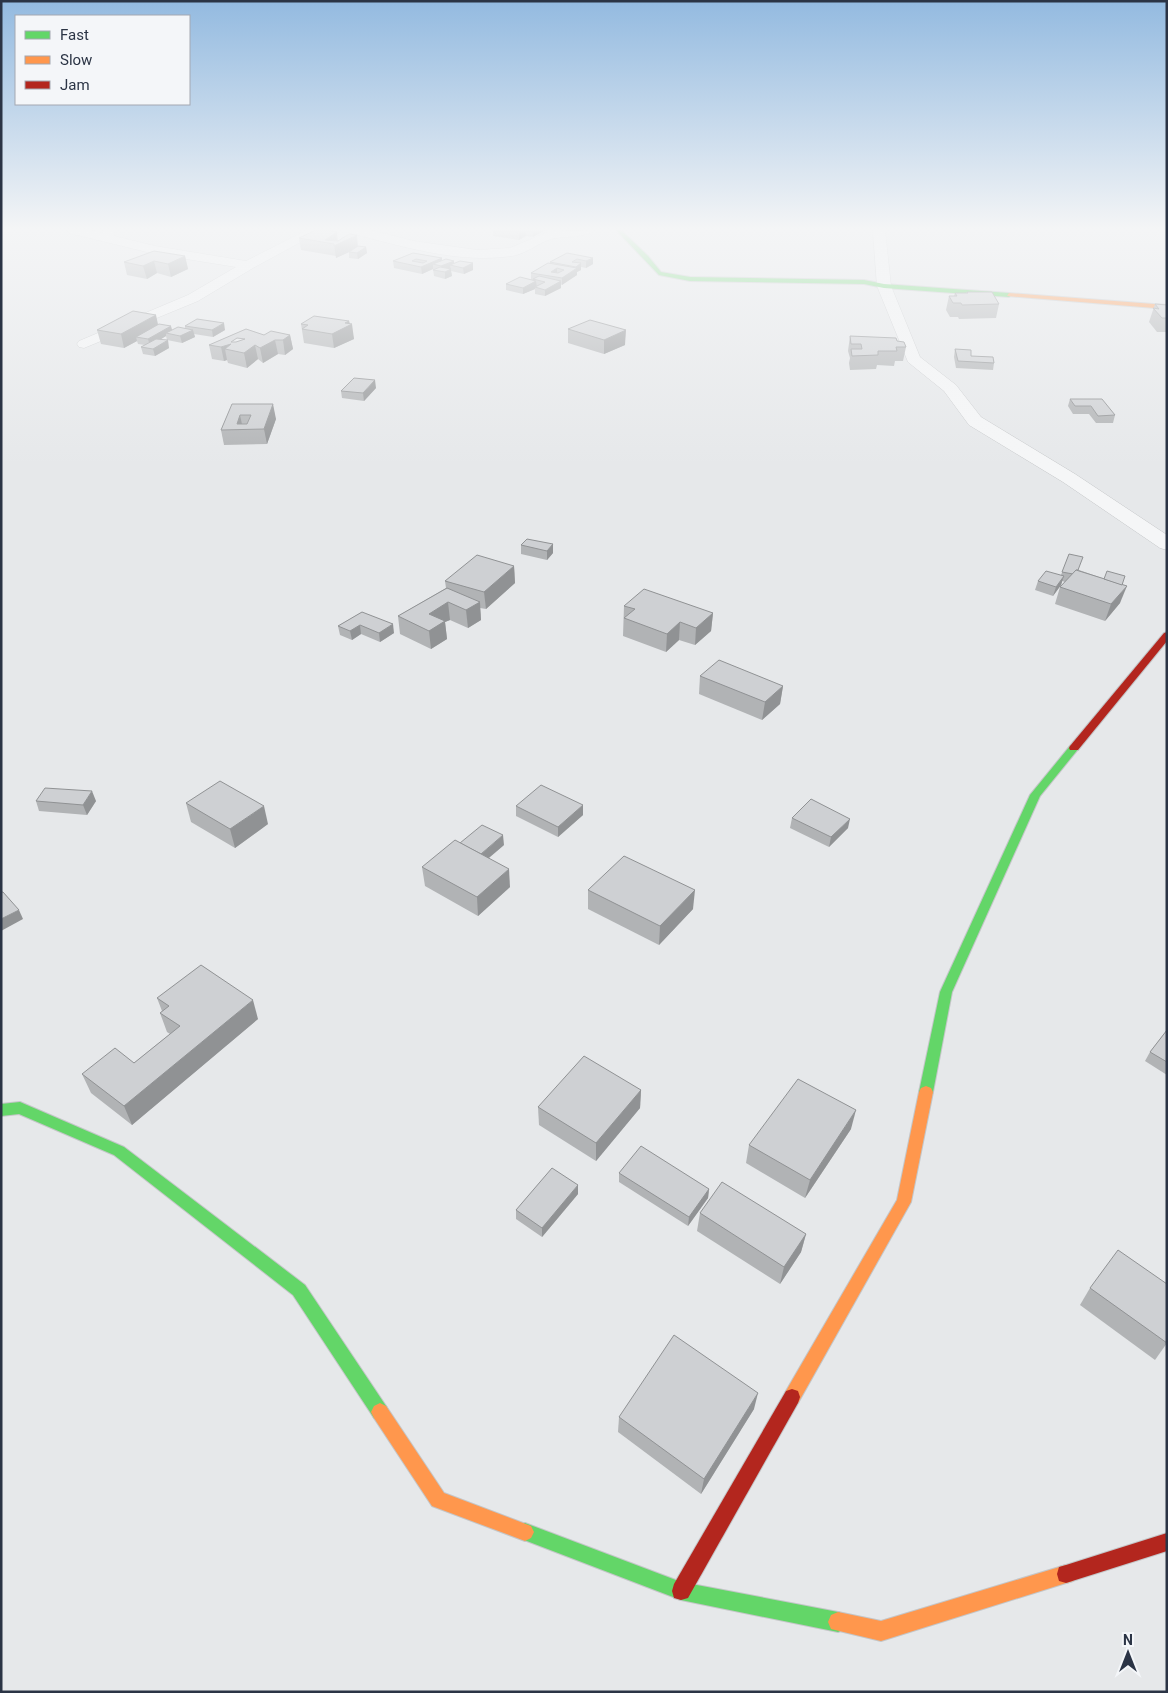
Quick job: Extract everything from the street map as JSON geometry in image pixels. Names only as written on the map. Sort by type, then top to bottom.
[{"type":"street","points":[[84,344],[167,309]]},
{"type":"street","points":[[893,309],[913,359],[950,388],[975,421],[1069,478],[1167,544]]},
{"type":"street","points":[[681,1591],[904,1202],[946,992],[1035,795],[1167,635]]},
{"type":"street","points":[[1,1110],[20,1108],[119,1151],[299,1290],[438,1500],[681,1591],[881,1631],[1167,1542]]},
{"type":"building","points":[[1154,309],[1167,309],[1167,318],[1162,318]]},
{"type":"building","points":[[133,311],[156,315],[121,334],[97,330]]},
{"type":"building","points":[[314,316],[349,321],[345,323],[352,324],[332,334],[302,329],[308,325],[301,324]]},
{"type":"building","points":[[197,319],[224,323],[212,330],[185,326]]},
{"type":"building","points":[[590,320],[626,330],[604,340],[568,329]]},
{"type":"building","points":[[159,324],[171,326],[148,339],[136,337]]},
{"type":"building","points":[[178,327],[193,330],[180,336],[166,333]]},
{"type":"building","points":[[246,329],[264,335],[271,331],[290,335],[283,340],[275,340],[260,348],[255,345],[244,353],[225,349],[231,344],[221,347],[209,345]],"holes":[[[237,338],[245,339],[236,342],[231,342]]]},
{"type":"building","points":[[850,336],[896,338],[897,341],[904,342],[906,347],[896,347],[897,351],[878,351],[878,355],[852,356],[851,349],[862,349],[861,344],[851,344]]},
{"type":"building","points":[[156,339],[168,340],[153,349],[141,347]]},
{"type":"building","points":[[955,349],[971,350],[971,356],[993,357],[994,363],[958,361]]},
{"type":"building","points":[[354,378],[375,380],[363,393],[341,391]]},
{"type":"building","points":[[1070,399],[1102,399],[1115,415],[1098,416],[1091,406],[1075,406]]},
{"type":"building","points":[[232,404],[273,404],[264,429],[221,430]],"holes":[[[240,415],[251,415],[247,424],[237,424]]]},
{"type":"building","points":[[527,539],[553,544],[547,551],[521,545]]},
{"type":"building","points":[[1069,554],[1083,557],[1078,570],[1073,574],[1062,572]]},
{"type":"building","points":[[477,555],[514,566],[484,592],[445,581]]},
{"type":"building","points":[[1076,570],[1127,586],[1111,604],[1060,587]]},
{"type":"building","points":[[1046,571],[1064,576],[1056,587],[1038,581]]},
{"type":"building","points":[[1107,571],[1125,576],[1122,585],[1104,579]]},
{"type":"building","points":[[447,588],[480,602],[466,610],[448,602],[429,614],[445,621],[429,631],[398,616]]},
{"type":"building","points":[[644,589],[713,613],[696,628],[680,622],[667,634],[624,618],[635,609],[624,606]]},
{"type":"building","points":[[362,612],[393,624],[379,633],[360,625],[350,631],[338,626]]},
{"type":"building","points":[[719,660],[783,686],[765,702],[700,676]]},
{"type":"building","points":[[220,781],[264,806],[230,829],[186,803]]},
{"type":"building","points":[[541,785],[583,805],[558,827],[516,806]]},
{"type":"building","points":[[45,788],[92,791],[83,805],[36,801]]},
{"type":"building","points":[[811,799],[850,819],[831,837],[792,818]]},
{"type":"building","points":[[482,825],[503,835],[481,854],[460,843]]},
{"type":"building","points":[[455,840],[509,869],[477,897],[422,867]]},
{"type":"building","points":[[624,856],[695,890],[660,926],[588,890]]},
{"type":"building","points":[[1,892],[19,910],[1,919]]},
{"type":"building","points":[[201,965],[253,1000],[124,1106],[82,1074],[115,1048],[134,1063],[180,1026],[160,1013],[169,1006],[157,998]]},
{"type":"building","points":[[1167,1030],[1167,1062],[1150,1052]]},
{"type":"building","points":[[584,1056],[641,1090],[596,1143],[538,1107]]},
{"type":"building","points":[[798,1079],[856,1110],[810,1180],[749,1145]]},
{"type":"building","points":[[641,1146],[709,1189],[689,1217],[619,1173]]},
{"type":"building","points":[[552,1168],[578,1185],[542,1228],[516,1210]]},
{"type":"building","points":[[722,1182],[806,1234],[784,1267],[700,1213]]},
{"type":"building","points":[[1118,1250],[1167,1284],[1167,1343],[1090,1288]]},
{"type":"building","points":[[674,1335],[758,1393],[704,1479],[619,1417]]},
{"type":"traffic: fast","points":[[926,1092],[946,992],[1035,795],[1074,748]]},
{"type":"traffic: fast","points":[[1,1110],[20,1108],[119,1151],[299,1290],[380,1412]]},
{"type":"traffic: fast","points":[[525,1532],[681,1591],[838,1622]]},
{"type":"traffic: slow","points":[[792,1397],[904,1202],[926,1092]]},
{"type":"traffic: slow","points":[[380,1412],[438,1500],[525,1532]]},
{"type":"traffic: slow","points":[[838,1622],[881,1631],[1066,1574]]},
{"type":"traffic: jam","points":[[1074,748],[1167,635]]},
{"type":"traffic: jam","points":[[681,1591],[792,1397]]},
{"type":"traffic: jam","points":[[1066,1574],[1167,1542]]}]
